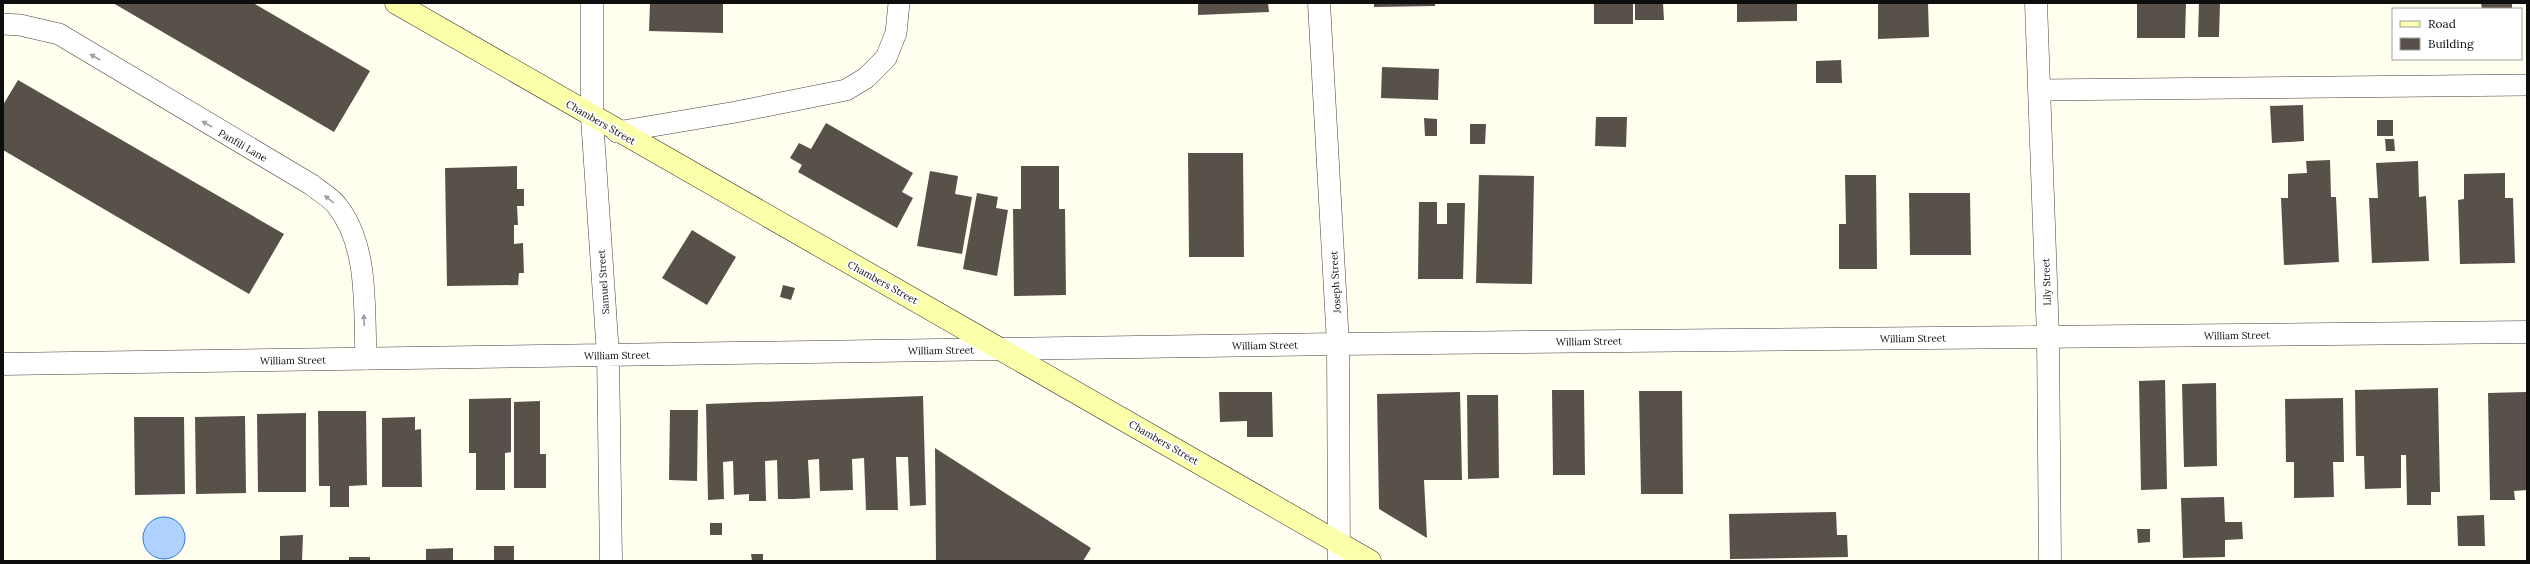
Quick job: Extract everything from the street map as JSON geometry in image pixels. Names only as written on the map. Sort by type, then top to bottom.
[{"type":"street","name":"Chambers Street","points":[[396,3],[616,132],[1002,349],[1339,552],[1370,561]]},
{"type":"street","name":"Samuel Street","points":[[592,3],[592,118],[608,355],[611,561]]},
{"type":"street","name":"Joseph Street","points":[[1319,3],[1338,344],[1339,552]]},
{"type":"street","name":"Lily Street","points":[[2036,3],[2048,337],[2050,561]]},
{"type":"street","name":"William Street","points":[[3,364],[1338,344],[2527,332]]},
{"type":"lane","points":[[616,132],[736,112],[846,90],[866,78],[886,58],[896,33],[899,3]]},
{"type":"lane","name":"Panfili Lane","points":[[3,24],[20,25],[59,34],[312,185],[337,205],[351,226],[362,276],[366,359]]},
{"type":"lane","points":[[2039,90],[2527,85]]},
{"type":"water","points":[[164,517],[179,523],[185,538],[179,553],[164,559],[149,553],[143,538],[149,523]]},
{"type":"building","points":[[113,3],[253,3],[370,71],[334,132]]},
{"type":"building","points":[[650,3],[723,3],[723,33],[649,31]]},
{"type":"building","points":[[1198,3],[1268,3],[1269,12],[1198,15]]},
{"type":"building","points":[[1374,3],[1435,3],[1435,6],[1374,7]]},
{"type":"building","points":[[1594,3],[1633,3],[1633,24],[1594,24]]},
{"type":"building","points":[[1635,3],[1663,3],[1664,20],[1635,20]]},
{"type":"building","points":[[1737,3],[1797,3],[1797,21],[1737,22]]},
{"type":"building","points":[[1878,3],[1928,3],[1929,37],[1878,39]]},
{"type":"building","points":[[2137,3],[2186,3],[2185,38],[2137,38]]},
{"type":"building","points":[[2199,3],[2220,3],[2219,37],[2198,37]]},
{"type":"building","points":[[2481,3],[2512,3],[2512,8],[2482,8]]},
{"type":"building","points":[[1841,60],[1842,83],[1816,83],[1816,61]]},
{"type":"building","points":[[1382,67],[1439,69],[1438,100],[1381,98]]},
{"type":"building","points":[[18,80],[284,234],[249,294],[3,150],[3,105]]},
{"type":"building","points":[[2303,105],[2304,141],[2272,143],[2270,106]]},
{"type":"building","points":[[1596,117],[1627,117],[1626,147],[1595,146]]},
{"type":"building","points":[[1424,118],[1437,119],[1437,136],[1425,136]]},
{"type":"building","points":[[2377,120],[2393,120],[2393,136],[2377,136]]},
{"type":"building","points":[[826,123],[913,173],[902,192],[913,198],[897,228],[798,172],[802,165],[790,158],[799,143],[811,149]]},
{"type":"building","points":[[1470,124],[1486,124],[1485,144],[1470,144]]},
{"type":"building","points":[[2385,139],[2394,139],[2395,151],[2386,151]]},
{"type":"building","points":[[1188,153],[1243,153],[1244,257],[1189,257]]},
{"type":"building","points":[[2330,160],[2331,197],[2336,197],[2339,262],[2284,265],[2281,198],[2288,198],[2288,174],[2307,173],[2306,161]]},
{"type":"building","points":[[2418,161],[2419,197],[2426,196],[2429,261],[2372,263],[2369,198],[2378,198],[2376,163]]},
{"type":"building","points":[[517,166],[517,189],[524,189],[524,206],[517,206],[518,225],[514,225],[514,244],[523,243],[524,273],[519,273],[518,285],[447,286],[445,168]]},
{"type":"building","points":[[1021,166],[1059,166],[1059,209],[1065,209],[1066,295],[1014,296],[1013,209],[1021,209]]},
{"type":"building","points":[[930,171],[958,176],[955,194],[972,197],[962,254],[917,246]]},
{"type":"building","points":[[2505,173],[2505,198],[2513,198],[2515,263],[2460,264],[2458,200],[2464,199],[2464,174]]},
{"type":"building","points":[[1479,175],[1534,176],[1532,284],[1476,283]]},
{"type":"building","points":[[1845,175],[1876,175],[1877,269],[1839,269],[1839,224],[1846,224]]},
{"type":"building","points":[[977,193],[998,197],[996,208],[1008,210],[997,276],[963,269]]},
{"type":"building","points":[[1909,193],[1970,193],[1971,255],[1910,255]]},
{"type":"building","points":[[1419,202],[1437,202],[1437,224],[1447,224],[1447,203],[1465,203],[1463,279],[1418,279]]},
{"type":"building","points":[[692,230],[736,257],[707,305],[662,278]]},
{"type":"building","points":[[783,285],[795,288],[791,300],[780,297]]},
{"type":"building","points":[[2165,380],[2167,489],[2141,490],[2139,381]]},
{"type":"building","points":[[2216,383],[2217,466],[2184,467],[2182,384]]},
{"type":"building","points":[[2438,388],[2440,492],[2431,492],[2431,505],[2407,505],[2406,455],[2401,455],[2401,488],[2365,489],[2364,456],[2356,456],[2355,390]]},
{"type":"building","points":[[1552,390],[1584,390],[1585,475],[1553,475]]},
{"type":"building","points":[[1639,391],[1682,391],[1683,494],[1641,494]]},
{"type":"building","points":[[1219,392],[1272,392],[1273,437],[1247,437],[1247,421],[1220,422]]},
{"type":"building","points":[[1460,392],[1462,480],[1424,480],[1427,538],[1379,509],[1377,394]]},
{"type":"building","points":[[2526,392],[2527,490],[2514,491],[2515,500],[2490,500],[2488,393]]},
{"type":"building","points":[[1467,395],[1498,395],[1499,478],[1468,479]]},
{"type":"building","points":[[923,396],[926,505],[910,506],[908,457],[896,457],[898,510],[866,510],[864,458],[852,459],[853,490],[820,491],[819,459],[808,460],[810,498],[794,499],[778,499],[777,460],[765,461],[766,501],[749,501],[749,494],[734,495],[733,461],[723,462],[724,499],[708,500],[706,404]]},
{"type":"building","points":[[511,398],[511,452],[505,453],[505,490],[476,490],[476,453],[469,453],[469,399]]},
{"type":"building","points":[[2343,398],[2344,462],[2333,462],[2334,497],[2294,498],[2294,462],[2286,462],[2285,399]]},
{"type":"building","points":[[540,401],[540,454],[546,454],[546,488],[514,488],[514,402]]},
{"type":"building","points":[[670,410],[698,410],[697,481],[669,480]]},
{"type":"building","points":[[318,411],[366,411],[367,485],[349,486],[349,507],[330,507],[330,486],[319,486]]},
{"type":"building","points":[[306,413],[306,492],[258,492],[257,414]]},
{"type":"building","points":[[245,416],[246,493],[196,494],[195,417]]},
{"type":"building","points":[[134,417],[184,417],[185,494],[135,495]]},
{"type":"building","points":[[415,417],[415,430],[421,429],[422,487],[382,487],[382,418]]},
{"type":"building","points":[[935,448],[1091,548],[1083,561],[936,561]]},
{"type":"building","points":[[2224,497],[2225,522],[2242,522],[2243,539],[2225,540],[2225,557],[2183,558],[2181,498]]},
{"type":"building","points":[[1836,512],[1837,535],[1847,535],[1848,557],[1730,559],[1729,514]]},
{"type":"building","points":[[2484,515],[2485,546],[2458,546],[2457,516]]},
{"type":"building","points":[[710,523],[722,523],[722,535],[710,535]]},
{"type":"building","points":[[2137,529],[2150,529],[2150,542],[2138,543]]},
{"type":"building","points":[[303,535],[302,561],[280,561],[280,536]]},
{"type":"building","points":[[494,546],[514,546],[514,561],[494,561]]},
{"type":"building","points":[[453,548],[453,561],[426,561],[426,549]]},
{"type":"building","points":[[751,554],[763,554],[763,561],[752,561]]},
{"type":"building","points":[[349,557],[370,557],[370,561],[349,561]]}]
